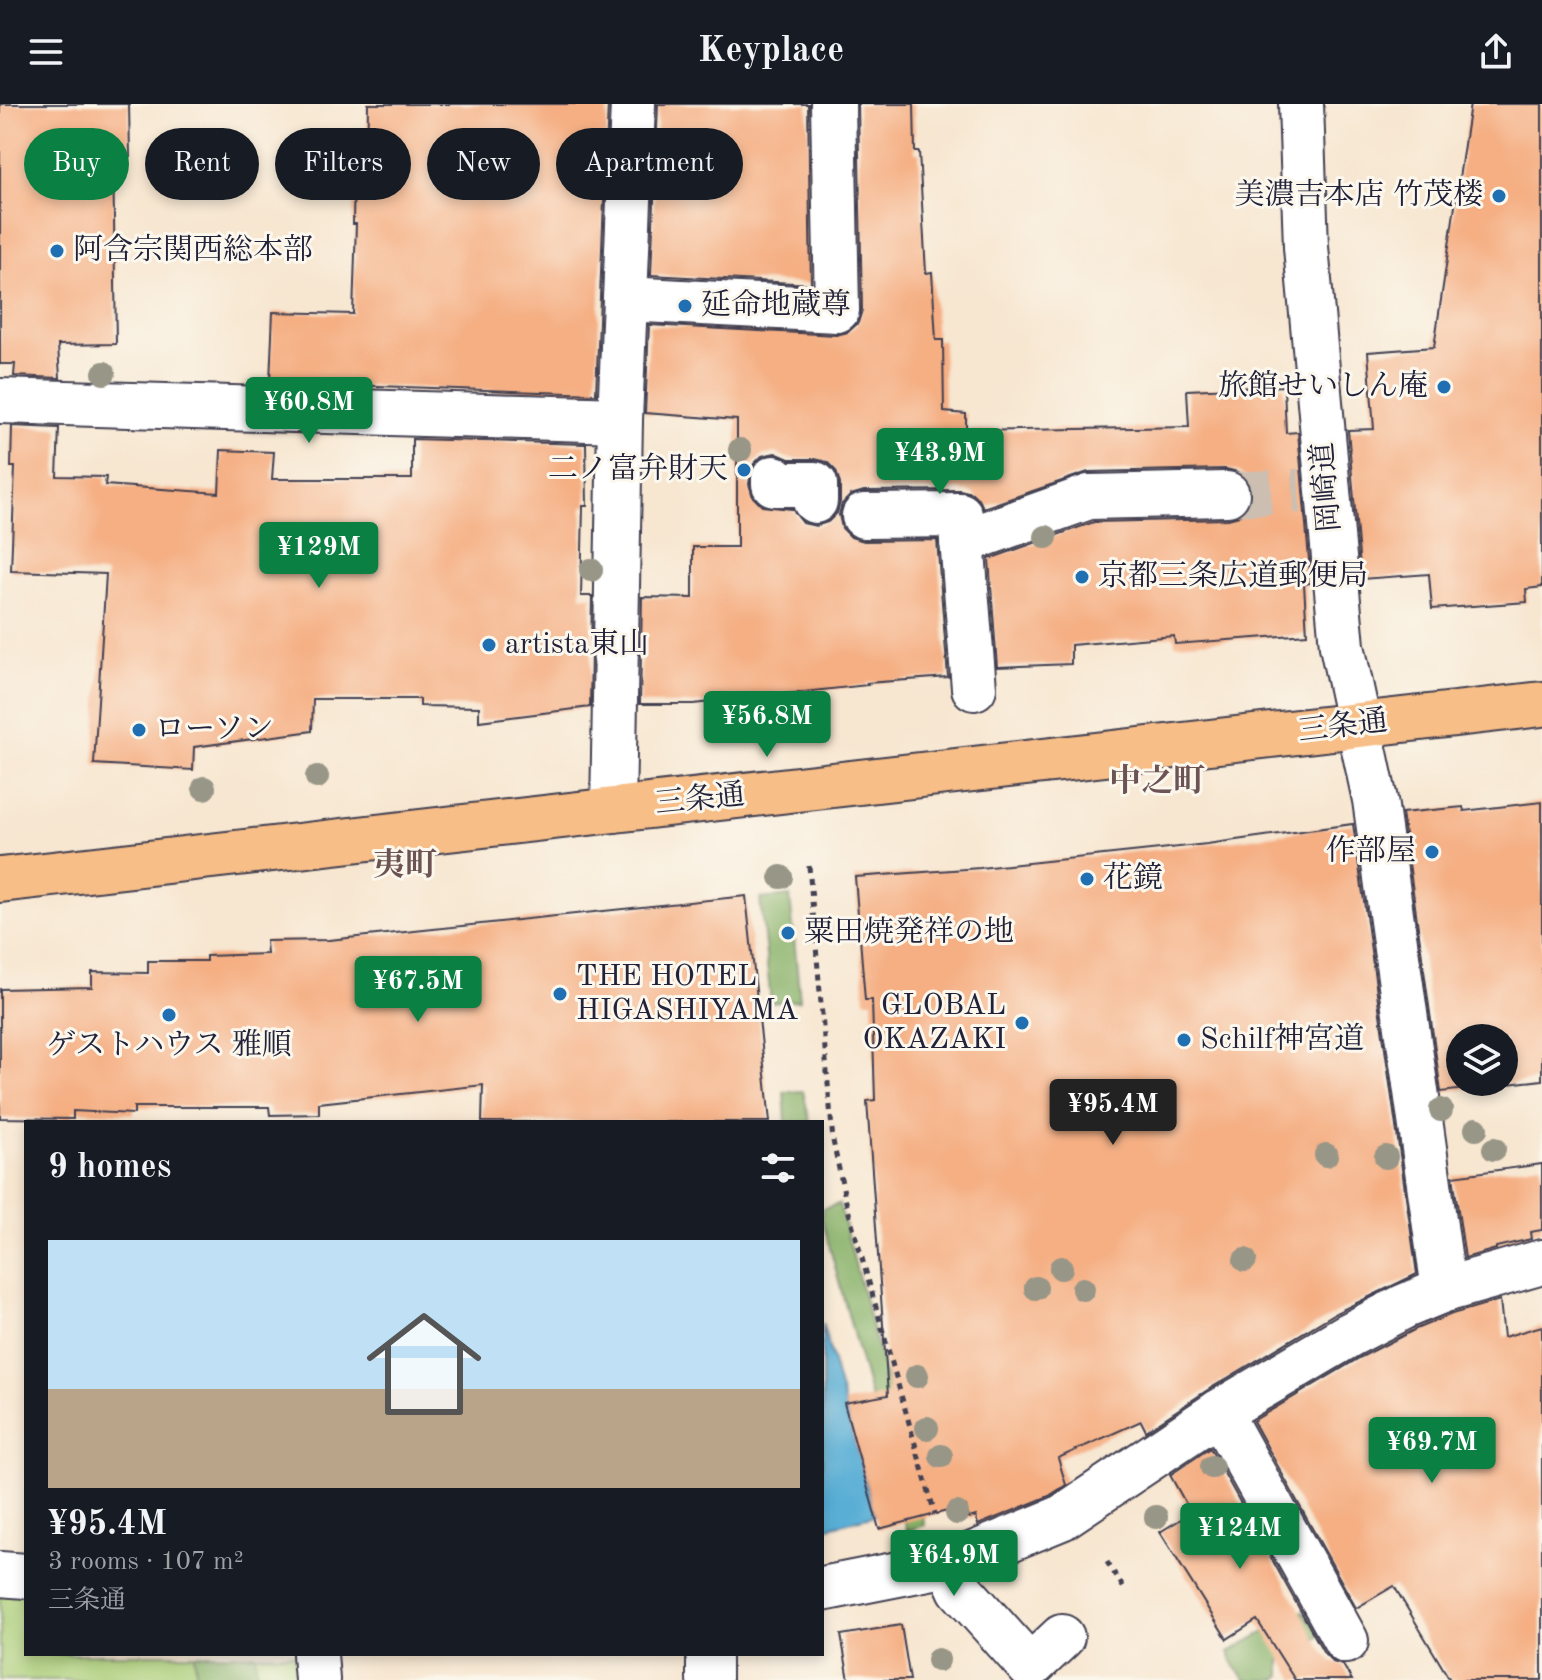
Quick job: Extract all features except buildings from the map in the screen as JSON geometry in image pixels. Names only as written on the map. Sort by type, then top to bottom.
[{"type":"main road","name":"三条通","points":[[0,880],[1542,704]]},
{"type":"street","points":[[613,810],[620,420],[633,104]]},
{"type":"street","points":[[625,299],[837,310],[833,104]]},
{"type":"street","name":"岡崎道","points":[[1301,104],[1313,490],[1375,800],[1444,1290]]},
{"type":"street","points":[[0,401],[620,420]]},
{"type":"street","points":[[774,478],[774,484],[815,484],[835,512],[960,515],[974,688]]},
{"type":"street","points":[[962,542],[1089,497],[1227,494]]},
{"type":"street","points":[[824,1589],[949,1564],[1061,1518],[1219,1412],[1349,1335],[1444,1290],[1542,1262]]},
{"type":"street","points":[[1219,1412],[1346,1641]]},
{"type":"street","points":[[949,1564],[960,1589],[1030,1667],[1062,1637]]},
{"type":"street","points":[[0,1574],[24,1576]]},
{"type":"street","points":[[315,1656],[317,1680]]},
{"type":"street","points":[[709,1656],[709,1680]]},
{"type":"path","points":[[809,866],[833,1141],[846,1202],[937,1521]]},
{"type":"path","points":[[1107,1562],[1125,1590]]},
{"type":"green space","points":[[790,896],[800,1000],[771,1003],[760,899]]},
{"type":"green space","points":[[803,1091],[810,1120],[786,1120],[784,1092]]},
{"type":"green space","points":[[839,1204],[925,1525],[907,1531],[824,1226],[824,1208]]},
{"type":"green space","points":[[0,1590],[24,1593],[24,1656],[303,1656],[306,1680],[0,1680]]},
{"type":"green space","points":[[1303,1611],[1322,1634],[1281,1661],[1281,1676],[1276,1680],[1246,1680],[1234,1665],[1229,1652]]},
{"type":"green space","points":[[194,1656],[255,1656],[257,1680],[197,1680]]},
{"type":"water","points":[[824,1330],[875,1515],[824,1528]]},
{"type":"tunnel","points":[[1227,494],[1299,491]]},
{"type":"place","name":"美濃吉本店 竹茂楼","points":[[1499,196]]},
{"type":"place","name":"阿含宗関西総本部","points":[[57,251]]},
{"type":"place","name":"延命地蔵尊","points":[[685,306]]},
{"type":"place","name":"旅館せいしん庵","points":[[1444,387]]},
{"type":"place","name":"二ノ富弁財天","points":[[744,470]]},
{"type":"place","name":"京都三条広道郵便局","points":[[1082,577]]},
{"type":"place","name":"artista東山","points":[[489,645]]},
{"type":"place","name":"ローソン","points":[[139,730]]},
{"type":"place","name":"作部屋","points":[[1432,852]]},
{"type":"place","name":"花鏡","points":[[1087,879]]},
{"type":"place","name":"粟田焼発祥の地","points":[[788,933]]},
{"type":"place","name":"THE HOTEL HIGASHIYAMA","points":[[560,994]]},
{"type":"place","name":"ゲストハウス 雅順","points":[[169,1015]]},
{"type":"place","name":"GLOBAL OKAZAKI","points":[[1022,1023]]},
{"type":"place","name":"Schilf神宮道","points":[[1184,1040]]},
{"type":"district","name":"中之町","points":[[1157,783]]},
{"type":"district","name":"夷町","points":[[405,867]]}]
